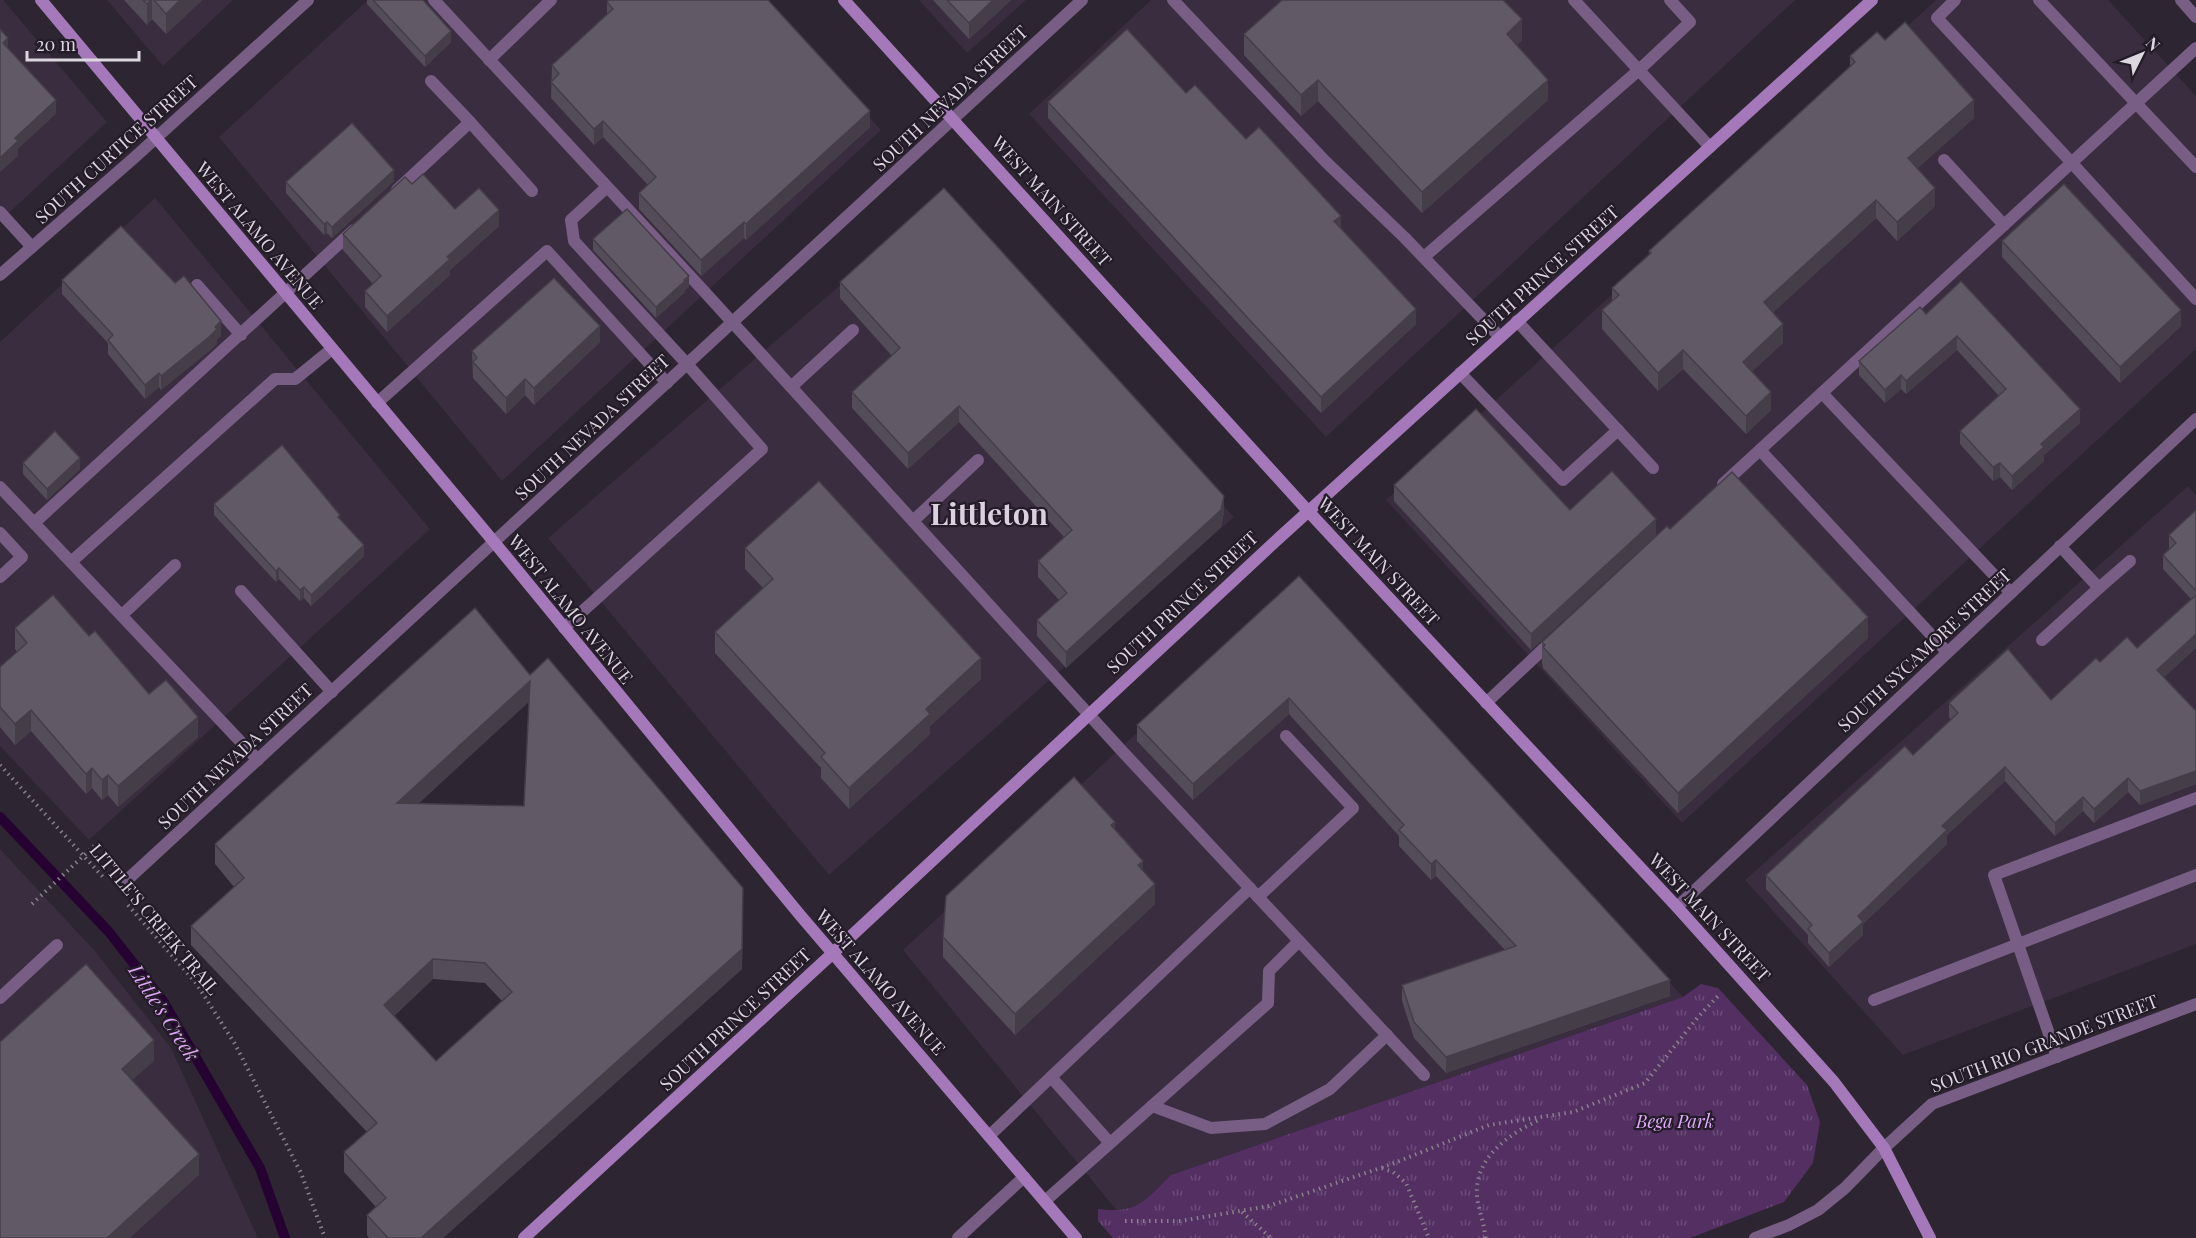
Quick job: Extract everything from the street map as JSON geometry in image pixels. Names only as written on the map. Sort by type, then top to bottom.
[{"type":"main road","name":"WEST ALAMO AVENUE","points":[[41,0],[833,953],[1076,1238]]},
{"type":"main road","name":"WEST MAIN STREET","points":[[844,0],[1308,511],[1677,907],[1834,1082],[1884,1148],[1930,1238]]},
{"type":"main road","name":"SOUTH PRINCE STREET","points":[[524,1238],[1308,511],[1872,0]]},
{"type":"street","name":"SOUTH CURTICE STREET","points":[[0,275],[308,0]]},
{"type":"street","points":[[434,0],[1424,1076]]},
{"type":"street","points":[[489,60],[551,0]]},
{"type":"street","name":"SOUTH NEVADA STREET","points":[[127,880],[1082,0]]},
{"type":"street","points":[[1173,0],[1325,160],[1424,257],[1500,337]]},
{"type":"street","points":[[1574,0],[1710,147]]},
{"type":"street","points":[[1424,257],[1639,70],[1690,22],[1670,0]]},
{"type":"street","points":[[1955,0],[1937,18],[2196,299]]},
{"type":"street","points":[[2039,0],[2196,167]]},
{"type":"street","points":[[2181,0],[2196,16]]},
{"type":"street","points":[[1717,490],[2196,48]]},
{"type":"street","points":[[431,81],[532,191]]},
{"type":"street","points":[[387,200],[470,122]]},
{"type":"street","points":[[1944,160],[2004,225]]},
{"type":"street","points":[[564,628],[762,449],[574,242],[571,220],[607,187]]},
{"type":"street","points":[[0,212],[32,247]]},
{"type":"street","points":[[34,523],[362,223]]},
{"type":"street","points":[[377,403],[547,251],[667,383]]},
{"type":"street","points":[[197,285],[241,334]]},
{"type":"street","points":[[1517,321],[1653,468]]},
{"type":"street","points":[[791,387],[854,330]]},
{"type":"street","points":[[71,562],[274,379],[295,379],[332,349]]},
{"type":"street","points":[[1460,373],[1563,480],[1618,430]]},
{"type":"street","points":[[1822,393],[2010,593]]},
{"type":"street","name":"SOUTH SYCAMORE STREET","points":[[1677,907],[2196,419]]},
{"type":"street","points":[[1760,450],[1947,652]]},
{"type":"street","points":[[913,521],[978,460]]},
{"type":"street","points":[[0,487],[258,760]]},
{"type":"street","points":[[0,533],[22,557],[0,577]]},
{"type":"street","points":[[2060,546],[2099,588]]},
{"type":"street","points":[[2042,640],[2130,561]]},
{"type":"street","points":[[122,615],[175,565]]},
{"type":"street","points":[[241,591],[332,692]]},
{"type":"street","points":[[1486,703],[1562,633]]},
{"type":"street","points":[[989,1136],[1254,893],[1353,808],[1286,736]]},
{"type":"street","points":[[2057,1057],[1994,874],[2196,798]]},
{"type":"street","points":[[1874,1000],[2196,875]]},
{"type":"street","points":[[1045,1201],[1268,1003],[1269,971],[1299,941]]},
{"type":"street","points":[[0,998],[57,945]]},
{"type":"street","name":"SOUTH RIO GRANDE STREET","points":[[1755,1238],[1789,1225],[1818,1210],[1845,1188],[1932,1104],[2196,1004]]},
{"type":"street","points":[[1152,1106],[1211,1128],[1264,1124],[1330,1089],[1387,1035]]},
{"type":"street","points":[[1051,1077],[1110,1143]]},
{"type":"street","points":[[958,1238],[1024,1177]]},
{"type":"path","name":"LITTLE'S CREEK TRAIL","points":[[0,765],[109,882]]},
{"type":"path","points":[[32,904],[94,846]]},
{"type":"path","name":"LITTLE'S CREEK TRAIL","points":[[124,899],[196,983],[235,1044],[301,1173],[325,1238]]},
{"type":"path","points":[[1125,1221],[1181,1221],[1269,1206],[1382,1168],[1489,1125],[1573,1112],[1645,1083],[1698,1017],[1719,995]]},
{"type":"path","points":[[1485,1238],[1477,1196],[1482,1170],[1491,1153],[1505,1140],[1521,1128],[1545,1117]]},
{"type":"path","points":[[1382,1168],[1393,1172],[1406,1184],[1429,1238]]},
{"type":"path","points":[[1241,1211],[1271,1238]]},
{"type":"shaded area","points":[[0,0],[3,0],[107,122],[0,221]]},
{"type":"shaded area","points":[[107,0],[233,0],[163,66]]},
{"type":"shaded area","points":[[368,0],[760,0],[881,130],[502,481],[219,137]]},
{"type":"shaded area","points":[[919,0],[1026,0],[967,53]]},
{"type":"shaded area","points":[[1151,0],[1795,0],[1326,437],[1029,114]]},
{"type":"shaded area","points":[[1936,0],[2108,0],[2196,96],[2196,349],[1682,823],[1386,500]]},
{"type":"shaded area","points":[[942,197],[1234,517],[829,875],[548,538]]},
{"type":"shaded area","points":[[155,198],[430,529],[89,840],[0,746],[0,342]]},
{"type":"shaded area","points":[[2188,486],[2196,495],[2196,944],[1903,1055],[1745,880]]},
{"type":"shaded area","points":[[1297,584],[1683,997],[1171,1175],[1138,1207],[1117,1211],[903,950]]},
{"type":"shaded area","points":[[0,849],[94,950],[171,1048],[258,1238],[0,1238]]},
{"type":"green space","name":"Bega Park","points":[[1701,984],[1718,988],[1807,1085],[1820,1122],[1813,1163],[1784,1202],[1690,1238],[1113,1238],[1098,1221],[1098,1209],[1122,1209],[1139,1204],[1171,1175],[1683,997]]},
{"type":"building","points":[[154,0],[180,0],[166,14]]},
{"type":"building","points":[[373,0],[423,0],[451,31],[425,56]]},
{"type":"building","points":[[609,0],[768,0],[870,111],[746,224],[744,222],[701,260],[639,193],[656,177],[603,121],[594,129],[551,82],[559,74],[552,65],[613,9],[607,2]]},
{"type":"building","points":[[947,0],[993,0],[969,23]]},
{"type":"building","points":[[1282,0],[1503,0],[1522,19],[1507,34],[1548,80],[1422,192],[1318,80],[1301,95],[1244,34]]},
{"type":"building","points":[[1905,22],[1974,100],[1908,158],[1935,188],[1897,222],[1876,200],[1764,302],[1783,324],[1743,362],[1771,392],[1746,416],[1683,350],[1658,373],[1602,310],[1619,295],[1612,288],[1651,253],[1649,251],[1855,62],[1850,56],[1877,32],[1885,40]]},
{"type":"building","points":[[0,29],[8,38],[3,43],[56,100],[15,138],[18,141],[0,158]]},
{"type":"building","points":[[1127,29],[1186,93],[1195,85],[1246,139],[1259,127],[1341,216],[1334,221],[1416,309],[1321,397],[1048,102]]},
{"type":"building","points":[[352,123],[394,170],[332,227],[327,222],[324,224],[286,182]]},
{"type":"building","points":[[423,174],[455,209],[479,188],[499,210],[447,257],[450,259],[387,316],[365,291],[381,276],[343,234],[405,177],[412,184]]},
{"type":"building","points":[[2064,184],[2181,310],[2120,367],[2002,241]]},
{"type":"building","points":[[944,188],[1224,496],[1221,510],[1066,652],[1037,620],[1067,593],[1038,561],[1072,530],[959,406],[908,453],[852,392],[900,348],[840,282]]},
{"type":"building","points":[[627,209],[689,276],[656,307],[593,239]]},
{"type":"building","points":[[121,226],[175,283],[184,276],[221,321],[209,337],[161,376],[159,373],[145,385],[108,340],[113,335],[62,280]]},
{"type":"building","points":[[554,278],[600,326],[534,388],[525,379],[506,398],[473,362],[477,358],[472,351]]},
{"type":"building","points":[[1961,281],[2080,409],[2041,444],[2044,447],[2012,476],[2000,463],[1993,467],[1960,431],[2006,389],[1957,336],[1906,381],[1901,375],[1885,390],[1859,361],[1920,307],[1926,314]]},
{"type":"building","points":[[1476,409],[1570,510],[1612,471],[1656,519],[1531,634],[1394,485]]},
{"type":"building","points":[[55,431],[80,458],[47,489],[23,463]]},
{"type":"building","points":[[282,445],[340,515],[338,517],[364,545],[311,595],[304,587],[300,590],[279,568],[276,571],[214,504]]},
{"type":"building","points":[[1732,472],[1868,617],[1678,793],[1543,647],[1545,645],[1542,642],[1667,526],[1670,529]]},
{"type":"building","points":[[819,481],[981,658],[926,709],[930,714],[849,788],[821,757],[825,753],[715,632],[773,579],[745,548]]},
{"type":"building","points":[[2196,510],[2196,591],[2163,555],[2176,543],[2169,535]]},
{"type":"building","points":[[1299,576],[1670,980],[1446,1057],[1414,1022],[1402,985],[1516,946],[1436,860],[1431,864],[1399,830],[1404,825],[1289,698],[1193,784],[1137,725]]},
{"type":"building","points":[[53,595],[89,636],[95,631],[149,694],[166,680],[198,717],[118,786],[108,775],[102,780],[92,768],[86,774],[31,710],[15,724],[0,707],[0,667],[27,643],[15,628]]},
{"type":"building","points":[[2196,595],[2196,634],[2157,670],[2196,711],[2196,771],[2140,791],[2128,778],[2094,809],[2083,797],[2055,823],[2005,767],[1942,826],[1947,830],[1858,916],[1863,922],[1829,953],[1808,929],[1812,925],[1766,875],[1905,746],[1913,755],[1958,713],[1949,703],[2008,649],[2051,700],[2096,658],[2100,662],[2127,637],[2137,648]]},
{"type":"building","points":[[475,608],[530,675],[548,658],[743,888],[742,949],[421,1238],[388,1238],[367,1215],[386,1198],[344,1152],[377,1123],[191,926],[244,878],[215,844]],"holes":[[[530,681],[524,806],[397,803]],[[433,959],[485,963],[512,992],[436,1061],[384,1005]]]},
{"type":"building","points":[[1074,777],[1115,822],[1111,825],[1143,861],[1138,865],[1155,884],[1015,1014],[943,937],[946,896]]},
{"type":"building","points":[[86,964],[154,1040],[122,1069],[199,1154],[107,1238],[0,1238],[0,1042]]},
{"type":"waterway","name":"Little's Creek","points":[[0,817],[109,932],[163,1001],[260,1168],[285,1238]]},
{"type":"district","name":"Littleton","points":[[989,513]]}]
